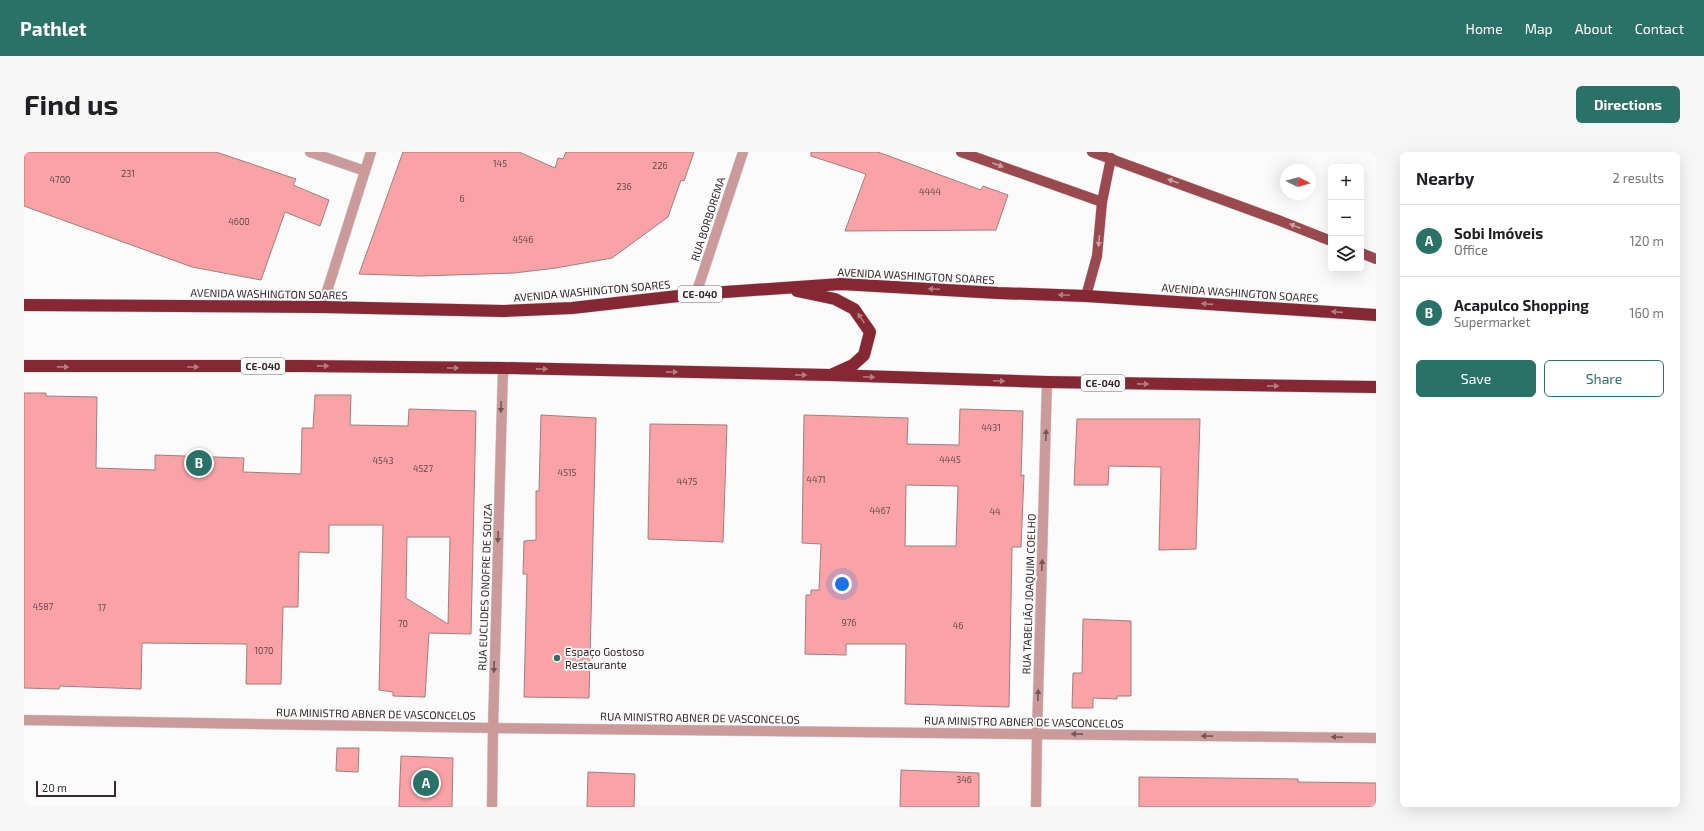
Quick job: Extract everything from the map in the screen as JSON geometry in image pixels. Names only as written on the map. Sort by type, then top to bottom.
[{"type":"highway","name":"AVENIDA WASHINGTON SOARES","points":[[24,305],[322,307],[504,311],[572,308],[696,294],[841,284],[998,293],[1086,296],[1376,315]]},
{"type":"highway","points":[[781,288],[835,299],[854,309],[870,332],[864,355],[853,365],[830,375]]},
{"type":"highway","name":"CE-040","points":[[24,366],[503,368],[830,375],[1047,382],[1376,387]]},
{"type":"main road","points":[[961,152],[1102,202]]},
{"type":"main road","points":[[1092,152],[1112,155],[1328,240]]},
{"type":"main road","points":[[1086,296],[1097,256],[1102,202],[1112,155]]},
{"type":"main road","points":[[1364,254],[1376,259]]},
{"type":"street","points":[[310,152],[365,171]]},
{"type":"street","points":[[322,307],[371,152]]},
{"type":"street","name":"RUA BORBOREMA","points":[[696,294],[743,152]]},
{"type":"street","name":"RUA EUCLIDES ONOFRE DE SOUZA","points":[[492,807],[503,368]]},
{"type":"street","name":"RUA TABELIÃO JOAQUIM COELHO","points":[[1036,807],[1036,734],[1047,382]]},
{"type":"street","name":"RUA MINISTRO ABNER DE VASCONCELOS","points":[[24,720],[493,728],[1376,738]]},
{"type":"building","points":[[24,152],[216,152],[296,179],[293,185],[329,200],[320,226],[285,212],[261,280],[192,267],[24,206]]},
{"type":"building","points":[[403,152],[519,152],[555,168],[558,158],[563,159],[566,152],[694,152],[684,181],[681,180],[668,217],[612,258],[556,268],[514,273],[421,276],[359,274]]},
{"type":"building","points":[[811,152],[878,152],[981,190],[983,186],[1008,195],[996,230],[845,231],[866,174],[811,156]]},
{"type":"building","points":[[24,393],[46,393],[46,396],[97,397],[96,468],[155,470],[155,455],[244,458],[243,472],[301,474],[302,428],[313,428],[315,395],[351,395],[350,425],[408,426],[409,409],[476,411],[471,634],[429,633],[425,697],[393,696],[393,692],[379,690],[383,525],[329,525],[329,553],[299,552],[298,607],[283,607],[281,684],[246,684],[247,644],[142,643],[141,689],[60,686],[59,689],[24,688]],"holes":[[[407,537],[450,537],[448,624],[406,598]]]},
{"type":"building","points":[[960,409],[1023,411],[1021,476],[1024,475],[1021,547],[1012,547],[1009,707],[905,704],[906,644],[846,644],[846,655],[805,654],[806,595],[811,595],[811,590],[819,590],[821,544],[802,543],[804,415],[908,418],[907,444],[959,445]],"holes":[[[906,485],[958,486],[956,546],[905,546]]]},
{"type":"building","points":[[541,415],[596,418],[589,698],[524,697],[527,574],[523,574],[524,541],[536,540],[536,491],[539,491]]},
{"type":"building","points":[[1077,419],[1200,419],[1196,549],[1159,550],[1161,467],[1109,466],[1108,485],[1074,485]]},
{"type":"building","points":[[650,424],[727,425],[723,542],[648,539]]},
{"type":"building","points":[[1083,619],[1131,621],[1131,696],[1117,696],[1117,699],[1093,698],[1093,708],[1072,708],[1073,673],[1082,673]]},
{"type":"building","points":[[337,748],[359,748],[358,772],[336,771]]},
{"type":"building","points":[[401,756],[453,758],[452,807],[399,807]]},
{"type":"building","points":[[901,770],[979,773],[979,807],[900,807]]},
{"type":"building","points":[[588,772],[635,774],[634,807],[587,807]]},
{"type":"building","points":[[1139,777],[1298,779],[1298,782],[1376,783],[1376,807],[1139,807]]},
{"type":"place","name":"Acapulco Shopping","points":[[199,463]]},
{"type":"place","name":"Espaço Gostoso Restaurante","points":[[557,658]]},
{"type":"place","name":"Sobi Imóveis","points":[[426,783]]}]
